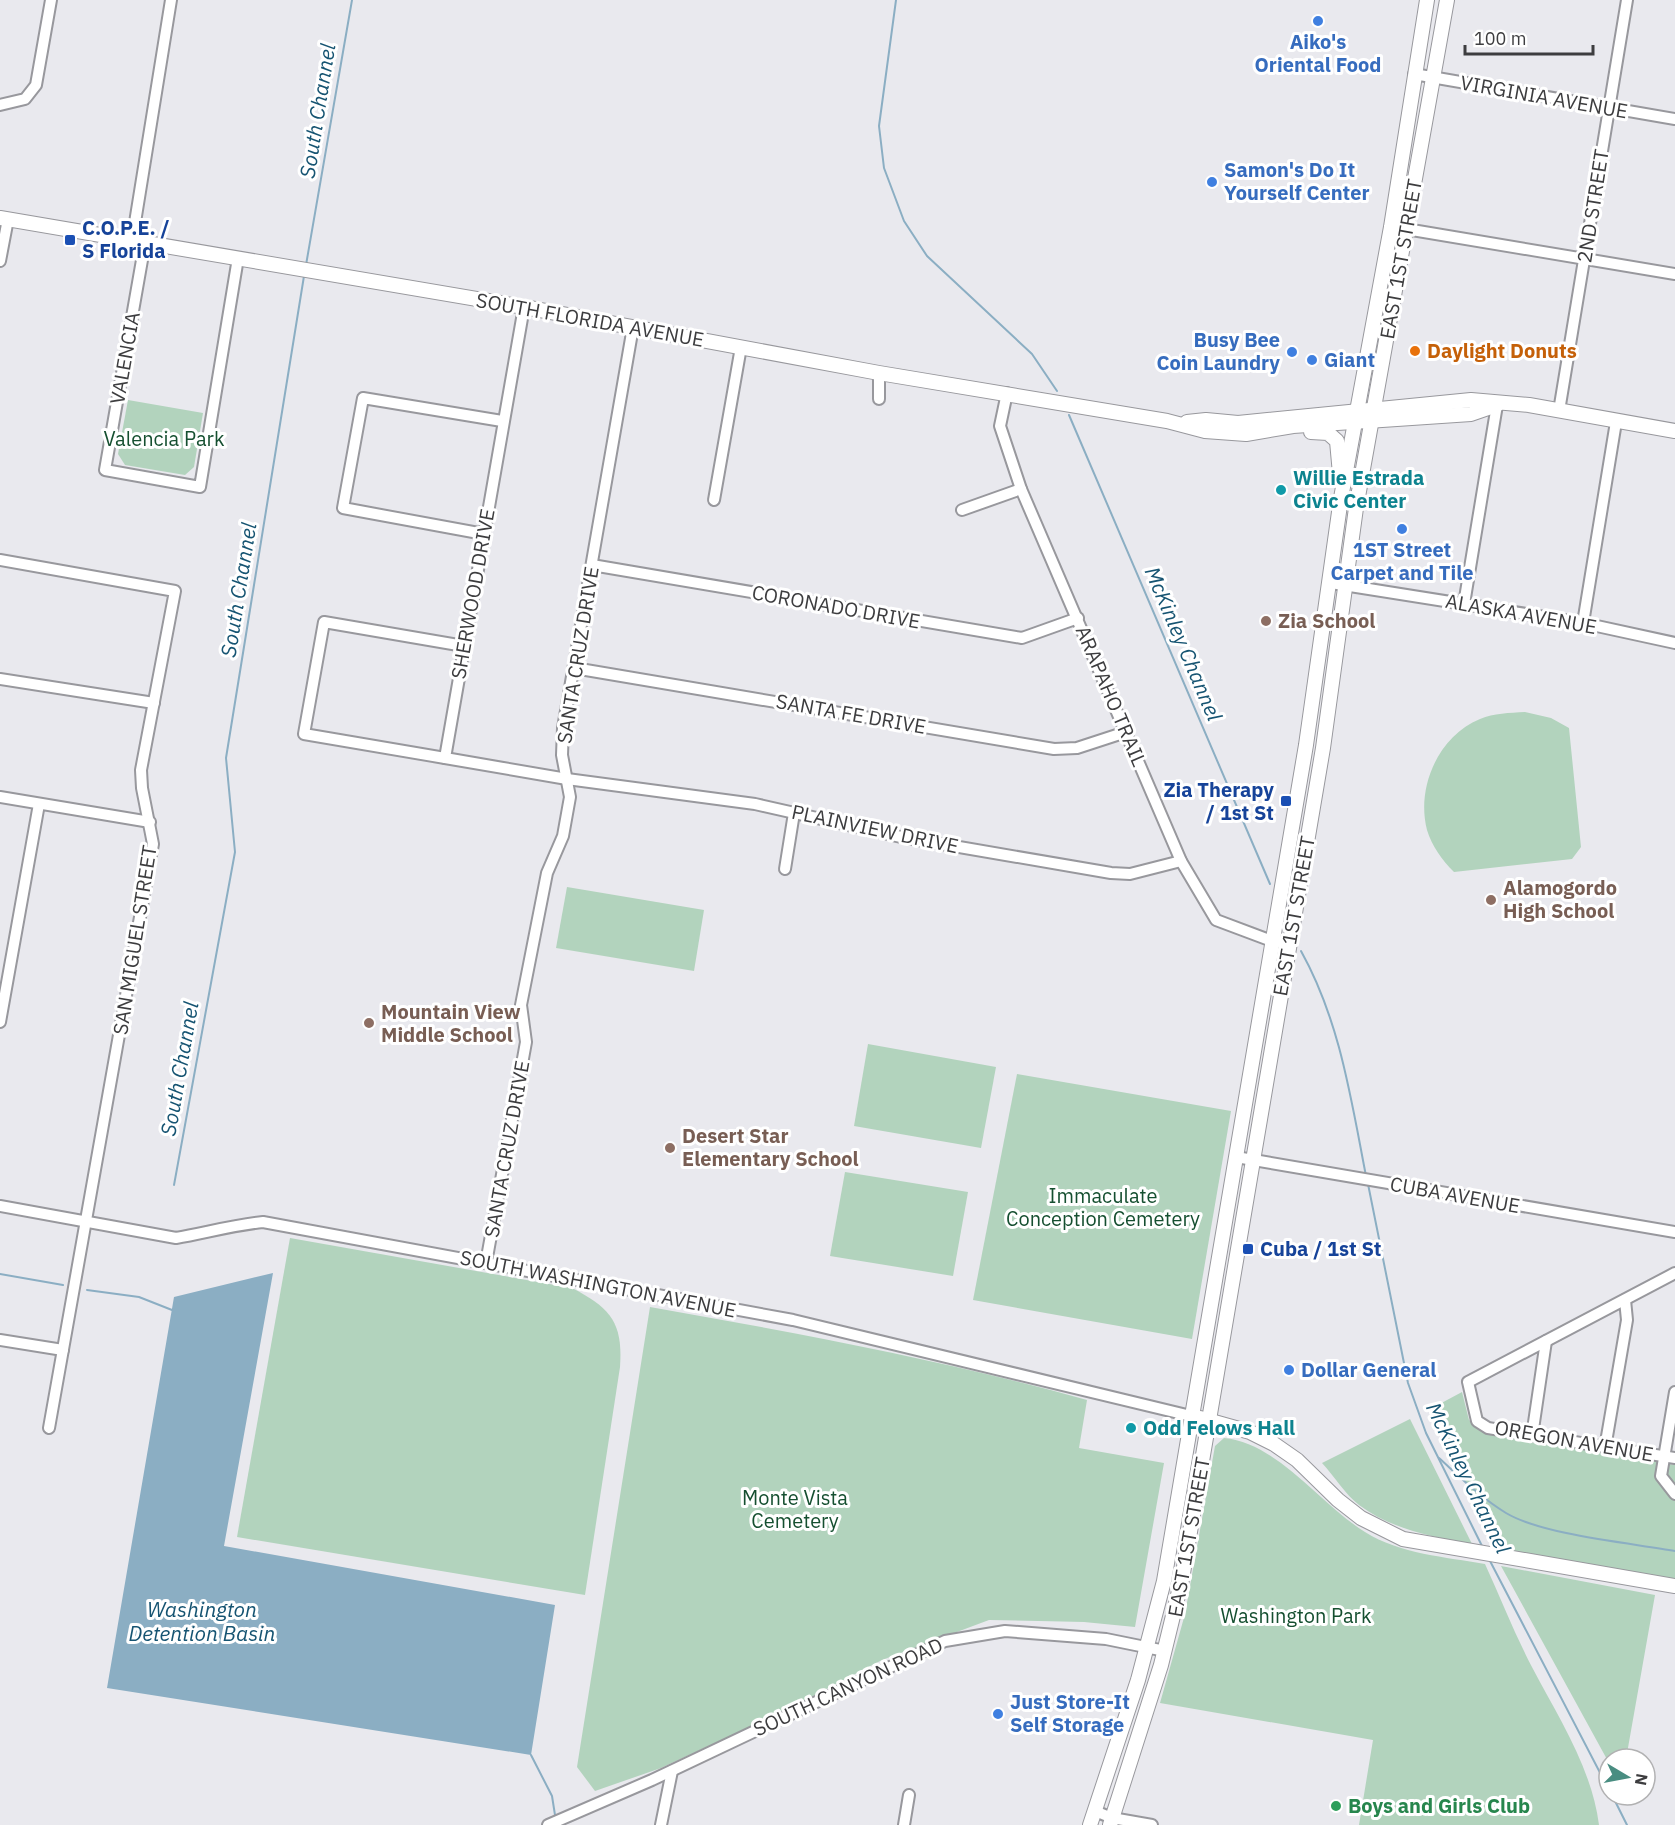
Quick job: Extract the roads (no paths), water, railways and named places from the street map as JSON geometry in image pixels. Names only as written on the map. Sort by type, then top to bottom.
[{"type":"main road","name":"EAST 1ST STREET","points":[[1090,1825],[1115,1756],[1148,1646],[1164,1581],[1306,745],[1341,498],[1391,227],[1426,0]]},
{"type":"main road","name":"EAST 1ST STREET","points":[[1111,1822],[1165,1651],[1182,1579],[1289,944],[1347,585],[1356,508],[1447,0]]},
{"type":"main road","name":"SOUTH FLORIDA AVENUE","points":[[4,218],[741,346],[879,373],[1179,423],[1205,430],[1246,434],[1355,417]]},
{"type":"main road","points":[[1355,417],[1471,400],[1497,405],[1529,405],[1675,431]]},
{"type":"main road","name":"SOUTH FLORIDA AVENUE","points":[[1179,423],[1206,420],[1238,423],[1355,417]]},
{"type":"main road","points":[[1246,434],[1266,435],[1298,431],[1328,433],[1337,441],[1341,498]]},
{"type":"main road","points":[[1191,1416],[1250,1432],[1274,1444],[1297,1460],[1338,1500],[1382,1530],[1403,1539],[1472,1553],[1675,1586]]},
{"type":"street","points":[[0,105],[25,99],[36,85],[51,0]]},
{"type":"street","points":[[139,242],[171,0]]},
{"type":"street","name":"2ND STREET","points":[[1559,411],[1627,0]]},
{"type":"street","name":"VIRGINIA AVENUE","points":[[1414,74],[1675,119]]},
{"type":"street","points":[[0,261],[4,218]]},
{"type":"street","points":[[1391,227],[1675,274]]},
{"type":"street","name":"VALENCIA","points":[[139,242],[105,470],[200,487],[238,258]]},
{"type":"street","name":"SHERWOOD DRIVE","points":[[445,758],[502,421],[524,308]]},
{"type":"street","name":"SANTA CRUZ DRIVE","points":[[486,1263],[526,1042],[521,1005],[547,873],[563,836],[570,797],[562,755],[562,728],[633,327]]},
{"type":"street","points":[[714,500],[741,346]]},
{"type":"street","points":[[879,373],[879,399]]},
{"type":"street","name":"ARAPAHO TRAIL","points":[[1007,393],[1000,426],[1021,489],[1181,861],[1216,920],[1272,941],[1289,944]]},
{"type":"street","points":[[484,534],[343,508],[363,398],[502,421]]},
{"type":"street","points":[[1464,604],[1497,405]]},
{"type":"street","points":[[1583,623],[1616,422]]},
{"type":"street","points":[[962,510],[1021,489]]},
{"type":"street","name":"SAN MIGUEL STREET","points":[[0,560],[175,591],[141,771],[153,844],[49,1428]]},
{"type":"street","name":"CORONADO DRIVE","points":[[592,565],[1022,638],[1078,618]]},
{"type":"street","name":"ALASKA AVENUE","points":[[1330,583],[1583,623],[1675,643]]},
{"type":"street","points":[[464,646],[324,622],[304,734],[567,779]]},
{"type":"street","name":"SANTA FE DRIVE","points":[[574,668],[1054,749],[1077,748],[1126,732]]},
{"type":"street","points":[[0,679],[154,703]]},
{"type":"street","name":"PLAINVIEW DRIVE","points":[[567,779],[755,804],[901,837],[1111,873],[1131,874],[1181,861]]},
{"type":"street","points":[[0,797],[150,822]]},
{"type":"street","points":[[0,1022],[39,804]]},
{"type":"street","points":[[785,869],[794,813]]},
{"type":"street","points":[[1254,1045],[1271,1050]]},
{"type":"street","name":"CUBA AVENUE","points":[[1236,1157],[1675,1232]]},
{"type":"street","name":"SOUTH WASHINGTON AVENUE","points":[[0,1206],[176,1238],[203,1234],[233,1225],[263,1222],[793,1320],[1191,1416]]},
{"type":"street","points":[[1532,1436],[1546,1341],[1674,1276]]},
{"type":"street","points":[[1605,1448],[1627,1320],[1625,1300]]},
{"type":"street","points":[[0,1340],[63,1350]]},
{"type":"street","name":"OREGON AVENUE","points":[[1546,1341],[1468,1382],[1477,1420],[1488,1428],[1670,1457]]},
{"type":"street","points":[[1675,1392],[1670,1457],[1661,1476],[1675,1494]]},
{"type":"street","name":"SOUTH CANYON ROAD","points":[[549,1825],[672,1771],[945,1641],[1005,1631],[1106,1639],[1165,1651]]},
{"type":"street","points":[[662,1825],[672,1771]]},
{"type":"street","points":[[904,1825],[909,1795]]},
{"type":"street","points":[[1095,1811],[1111,1822],[1152,1825]]},
{"type":"water","name":"Washington Detention Basin","points":[[273,1273],[224,1546],[555,1605],[531,1755],[107,1688],[174,1297]]},
{"type":"waterway","name":"South Channel","points":[[306,265],[352,0]]},
{"type":"waterway","name":"McKinley Channel","points":[[896,0],[879,126],[884,168],[904,221],[927,256],[1032,354],[1057,391]]},
{"type":"waterway","name":"South Channel","points":[[174,1185],[235,852],[226,758],[304,276]]},
{"type":"waterway","name":"McKinley Channel","points":[[1069,415],[1270,884]]},
{"type":"waterway","name":"McKinley Channel","points":[[1301,951],[1326,1005],[1335,1033],[1343,1061],[1366,1176]]},
{"type":"waterway","name":"McKinley Channel","points":[[1368,1184],[1408,1383],[1426,1433],[1483,1548]]},
{"type":"waterway","points":[[0,1274],[63,1285]]},
{"type":"waterway","points":[[87,1290],[139,1297],[172,1310]]},
{"type":"waterway","points":[[1439,1458],[1488,1501],[1522,1521],[1564,1533],[1675,1551]]},
{"type":"waterway","name":"McKinley Channel","points":[[1490,1561],[1597,1767]]},
{"type":"waterway","name":"South Channel","points":[[531,1755],[552,1796],[555,1815]]},
{"type":"waterway","name":"McKinley Channel","points":[[1618,1807],[1627,1825]]},
{"type":"place","name":"Aiko's Oriental Food","points":[[1318,21]]},
{"type":"place","name":"Samon's Do It Yourself Center","points":[[1212,182]]},
{"type":"place","name":"C.O.P.E. / S Florida","points":[[70,240]]},
{"type":"place","name":"Daylight Donuts","points":[[1415,351]]},
{"type":"place","name":"Busy Bee Coin Laundry","points":[[1292,352]]},
{"type":"place","name":"Giant","points":[[1312,360]]},
{"type":"place","name":"Willie Estrada Civic Center","points":[[1281,490]]},
{"type":"place","name":"1ST Street Carpet and Tile","points":[[1402,529]]},
{"type":"place","name":"Zia School","points":[[1266,621]]},
{"type":"place","name":"Zia Therapy / 1st St","points":[[1286,801]]},
{"type":"place","name":"Alamogordo High School","points":[[1491,900]]},
{"type":"place","name":"Mountain View Middle School","points":[[369,1023]]},
{"type":"place","name":"Desert Star Elementary School","points":[[670,1148]]},
{"type":"place","name":"Cuba / 1st St","points":[[1248,1249]]},
{"type":"place","name":"Dollar General","points":[[1289,1370]]},
{"type":"place","name":"Odd Felows Hall","points":[[1131,1428]]},
{"type":"place","name":"Just Store-It Self Storage","points":[[998,1714]]},
{"type":"place","name":"Boys and Girls Club","points":[[1336,1806]]},
{"type":"park label","name":"Valencia Park","points":[[164,439]]},
{"type":"park label","name":"Immaculate Conception Cemetery","points":[[1103,1208]]},
{"type":"park label","name":"Monte Vista Cemetery","points":[[795,1510]]},
{"type":"park label","name":"Washington Park","points":[[1296,1616]]}]
